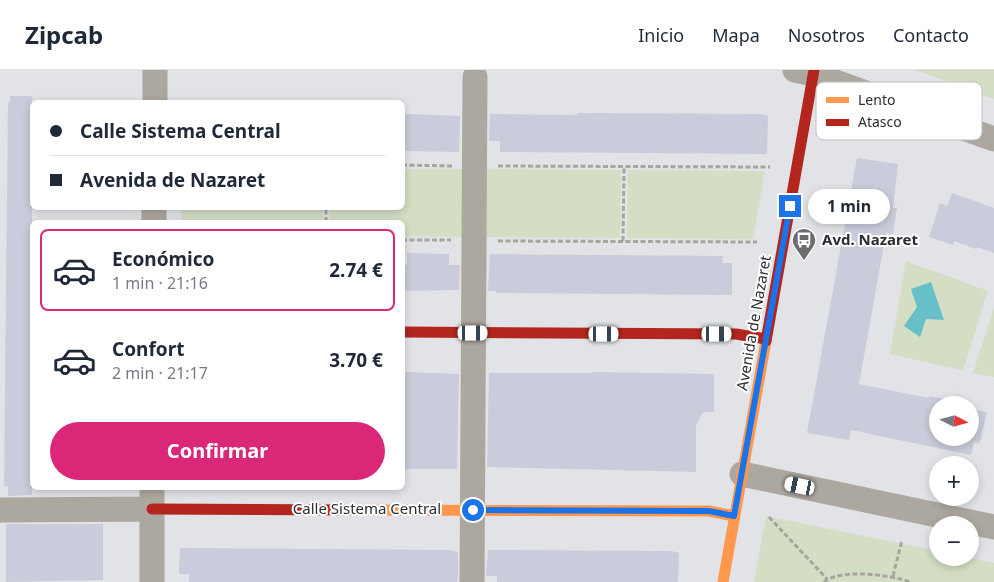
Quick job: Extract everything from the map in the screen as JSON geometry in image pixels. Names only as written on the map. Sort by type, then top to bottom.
[{"type":"street","points":[[154,100],[155,70]]},
{"type":"street","points":[[808,71],[838,82]]},
{"type":"street","name":"Avenida de Nazaret","points":[[723,582],[766,339],[808,71]]},
{"type":"street","points":[[472,582],[475,77]]},
{"type":"street","points":[[982,135],[994,139]]},
{"type":"street","points":[[405,332],[736,334],[766,339]]},
{"type":"street","points":[[742,474],[994,527]]},
{"type":"street","points":[[152,498],[152,582]]},
{"type":"street","name":"Calle Sistema Central","points":[[0,510],[152,498],[473,510],[709,511],[734,516]]},
{"type":"path","points":[[405,166],[770,168]]},
{"type":"path","points":[[624,167],[624,241]]},
{"type":"path","points":[[405,240],[757,242]]},
{"type":"path","points":[[769,517],[828,579]]},
{"type":"path","points":[[893,576],[902,540]]},
{"type":"path","points":[[824,582],[828,579],[855,575],[893,576],[910,582]]},
{"type":"green space","points":[[916,70],[994,70],[994,99],[982,95],[982,82],[948,82]]},
{"type":"green space","points":[[405,169],[466,169],[466,237],[405,236],[405,220],[329,220],[329,210],[405,210]]},
{"type":"green space","points":[[483,169],[621,170],[620,238],[483,237]]},
{"type":"green space","points":[[628,170],[765,171],[753,239],[627,238]]},
{"type":"green space","points":[[182,210],[323,210],[323,220],[182,220]]},
{"type":"green space","points":[[906,261],[988,291],[963,370],[890,354]]},
{"type":"green space","points":[[994,308],[994,377],[973,373]]},
{"type":"green space","points":[[766,516],[929,549],[929,566],[979,566],[979,560],[994,563],[994,582],[754,582]]},
{"type":"water","points":[[931,282],[944,320],[926,319],[920,337],[904,326],[917,307],[911,289]]},
{"type":"building","points":[[10,96],[32,96],[32,100],[30,100],[30,210],[32,210],[32,220],[30,220],[30,490],[32,490],[32,495],[8,496],[8,486],[4,486],[8,103],[10,102]]},
{"type":"building","points":[[577,113],[761,114],[768,116],[767,154],[500,152],[500,141],[489,141],[490,114],[577,115]]},
{"type":"building","points":[[405,115],[460,116],[459,152],[405,151]]},
{"type":"building","points":[[857,158],[898,164],[893,208],[897,208],[893,234],[886,233],[859,384],[929,398],[929,446],[973,446],[971,455],[851,430],[849,440],[807,433]]},
{"type":"building","points":[[952,193],[994,208],[994,253],[954,241],[953,245],[929,237],[940,203],[947,206]]},
{"type":"building","points":[[407,253],[449,254],[449,265],[460,265],[459,290],[405,291],[405,265],[407,265]]},
{"type":"building","points":[[490,254],[723,256],[722,263],[732,263],[732,295],[496,293],[496,291],[488,291]]},
{"type":"building","points":[[405,372],[459,374],[457,469],[405,469]]},
{"type":"building","points":[[489,373],[714,374],[714,412],[703,412],[696,426],[696,472],[487,467]]},
{"type":"building","points":[[979,411],[987,412],[979,443]]},
{"type":"building","points":[[103,524],[103,580],[6,582],[6,525]]},
{"type":"building","points":[[180,548],[450,550],[458,552],[458,576],[457,582],[189,582],[189,574],[179,574]]},
{"type":"building","points":[[488,550],[672,551],[679,553],[678,582],[497,582],[497,576],[486,576]]},
{"type":"traffic: slow","points":[[723,582],[766,341]]},
{"type":"traffic: slow","points":[[347,510],[709,511],[734,516]]},
{"type":"traffic: jam","points":[[766,341],[814,70]]},
{"type":"traffic: jam","points":[[405,332],[736,334],[766,339]]},
{"type":"traffic: jam","points":[[152,509],[347,510]]},
{"type":"place","name":"Avd. Nazaret","points":[[804,261]]},
{"type":"route","points":[[473,510],[709,511],[734,516],[790,206]]}]
